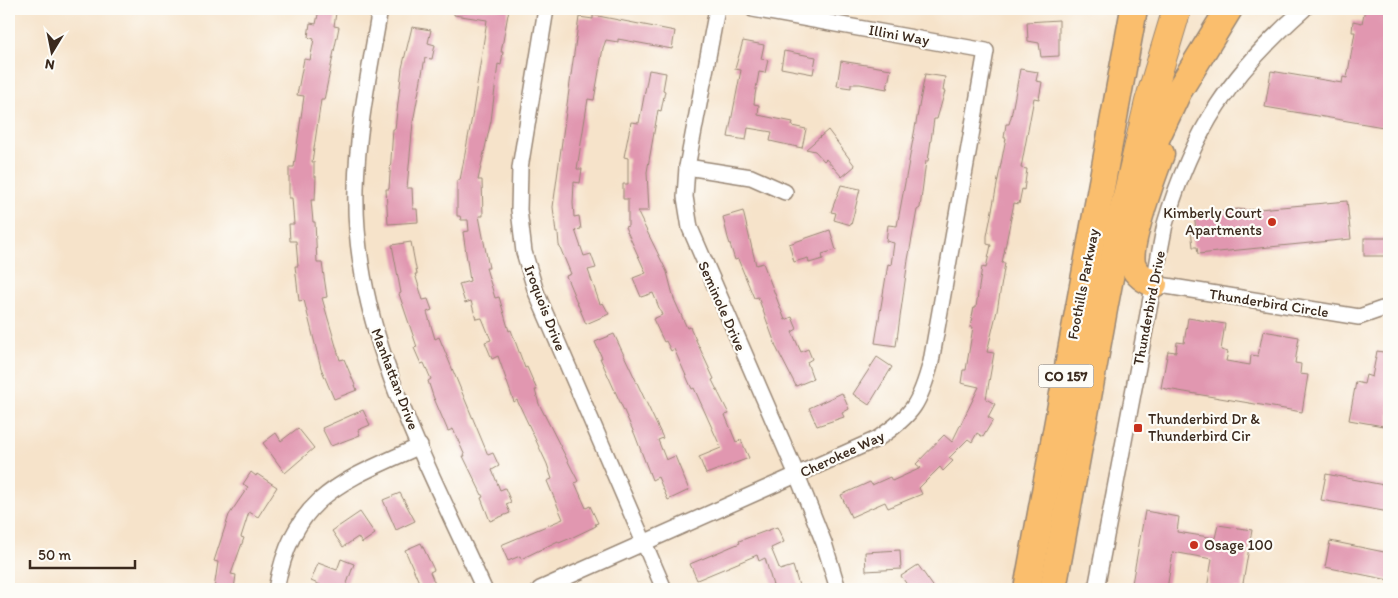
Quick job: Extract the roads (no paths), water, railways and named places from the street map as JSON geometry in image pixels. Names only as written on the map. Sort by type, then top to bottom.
[{"type":"highway","points":[[1125,9],[1128,42]]},
{"type":"highway","name":"Foothills Parkway","points":[[1027,589],[1134,9]]},
{"type":"highway","name":"CO 157","points":[[1119,231],[1149,102],[1177,9]]},
{"type":"highway","points":[[1154,284],[1143,279],[1132,264],[1135,239],[1158,163],[1178,111],[1213,37],[1229,9]]},
{"type":"highway","name":"Foothills Parkway","points":[[1053,589],[1119,231],[1158,132],[1178,92],[1213,37]]},
{"type":"street","name":"Manhattan Drive","points":[[380,9],[359,131],[356,190],[357,234],[365,293],[381,350],[420,446],[484,589]]},
{"type":"street","name":"Iroquois Drive","points":[[546,9],[520,168],[519,210],[524,252],[536,292],[664,589]]},
{"type":"street","name":"Seminole Drive","points":[[717,9],[687,167],[685,197],[694,242],[797,475],[824,543],[838,589]]},
{"type":"street","name":"Illini Way","points":[[754,9],[986,51]]},
{"type":"street","name":"Thunderbird Drive","points":[[1096,589],[1165,224],[1176,187],[1207,120],[1237,75],[1279,31],[1304,9]]},
{"type":"street","name":"Cherokee Way","points":[[540,589],[877,439],[912,412],[920,396],[931,362],[986,51]]},
{"type":"street","points":[[687,167],[752,176],[785,192]]},
{"type":"street","name":"Thunderbird Circle","points":[[1154,284],[1359,317],[1382,309]]},
{"type":"street","points":[[276,589],[287,546],[301,520],[320,498],[344,481],[420,446]]},
{"type":"place","name":"Kimberly Court Apartments","points":[[1272,222]]},
{"type":"place","name":"Thunderbird Dr & Thunderbird Cir","points":[[1138,428]]},
{"type":"place","name":"Osage 100","points":[[1194,545]]}]
